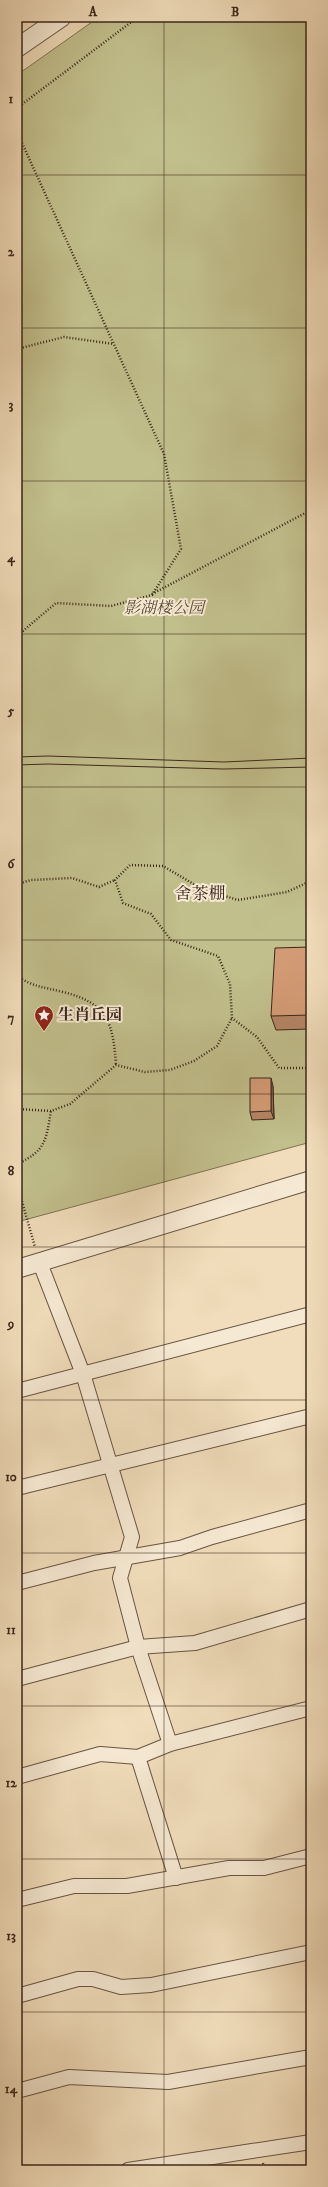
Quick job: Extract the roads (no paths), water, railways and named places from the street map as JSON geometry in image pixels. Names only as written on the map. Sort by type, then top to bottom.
[{"type":"street","points":[[17,48],[62,17]]},
{"type":"street","points":[[17,1269],[311,1180]]},
{"type":"street","points":[[40,1263],[83,1374],[132,1537],[120,1578],[138,1647],[170,1744]]},
{"type":"street","points":[[17,1391],[311,1314]]},
{"type":"street","points":[[17,1488],[311,1416]]},
{"type":"street","points":[[17,1583],[94,1562],[180,1548],[212,1537],[311,1510]]},
{"type":"street","points":[[17,1679],[138,1647],[195,1643],[311,1609]]},
{"type":"street","points":[[17,1777],[100,1754],[138,1757],[170,1744],[311,1708]]},
{"type":"street","points":[[138,1757],[176,1878]]},
{"type":"street","points":[[17,1900],[74,1886],[127,1886],[229,1868],[264,1868],[311,1856]]},
{"type":"street","points":[[17,1996],[78,1979],[93,1979],[121,1987],[151,1985],[311,1952]]},
{"type":"street","points":[[17,2091],[69,2077],[168,2082],[311,2056]]},
{"type":"street","points":[[128,2170],[311,2142]]},
{"type":"tram line","points":[[17,757],[48,756],[224,762],[311,758]]},
{"type":"tram line","points":[[17,765],[48,764],[224,769],[311,767]]},
{"type":"place","name":"生肖丘园","points":[[44,1032]]},
{"type":"district","name":"舍茶棚","points":[[200,894]]},
{"type":"park label","name":"影湖楼公园","points":[[164,608]]}]
